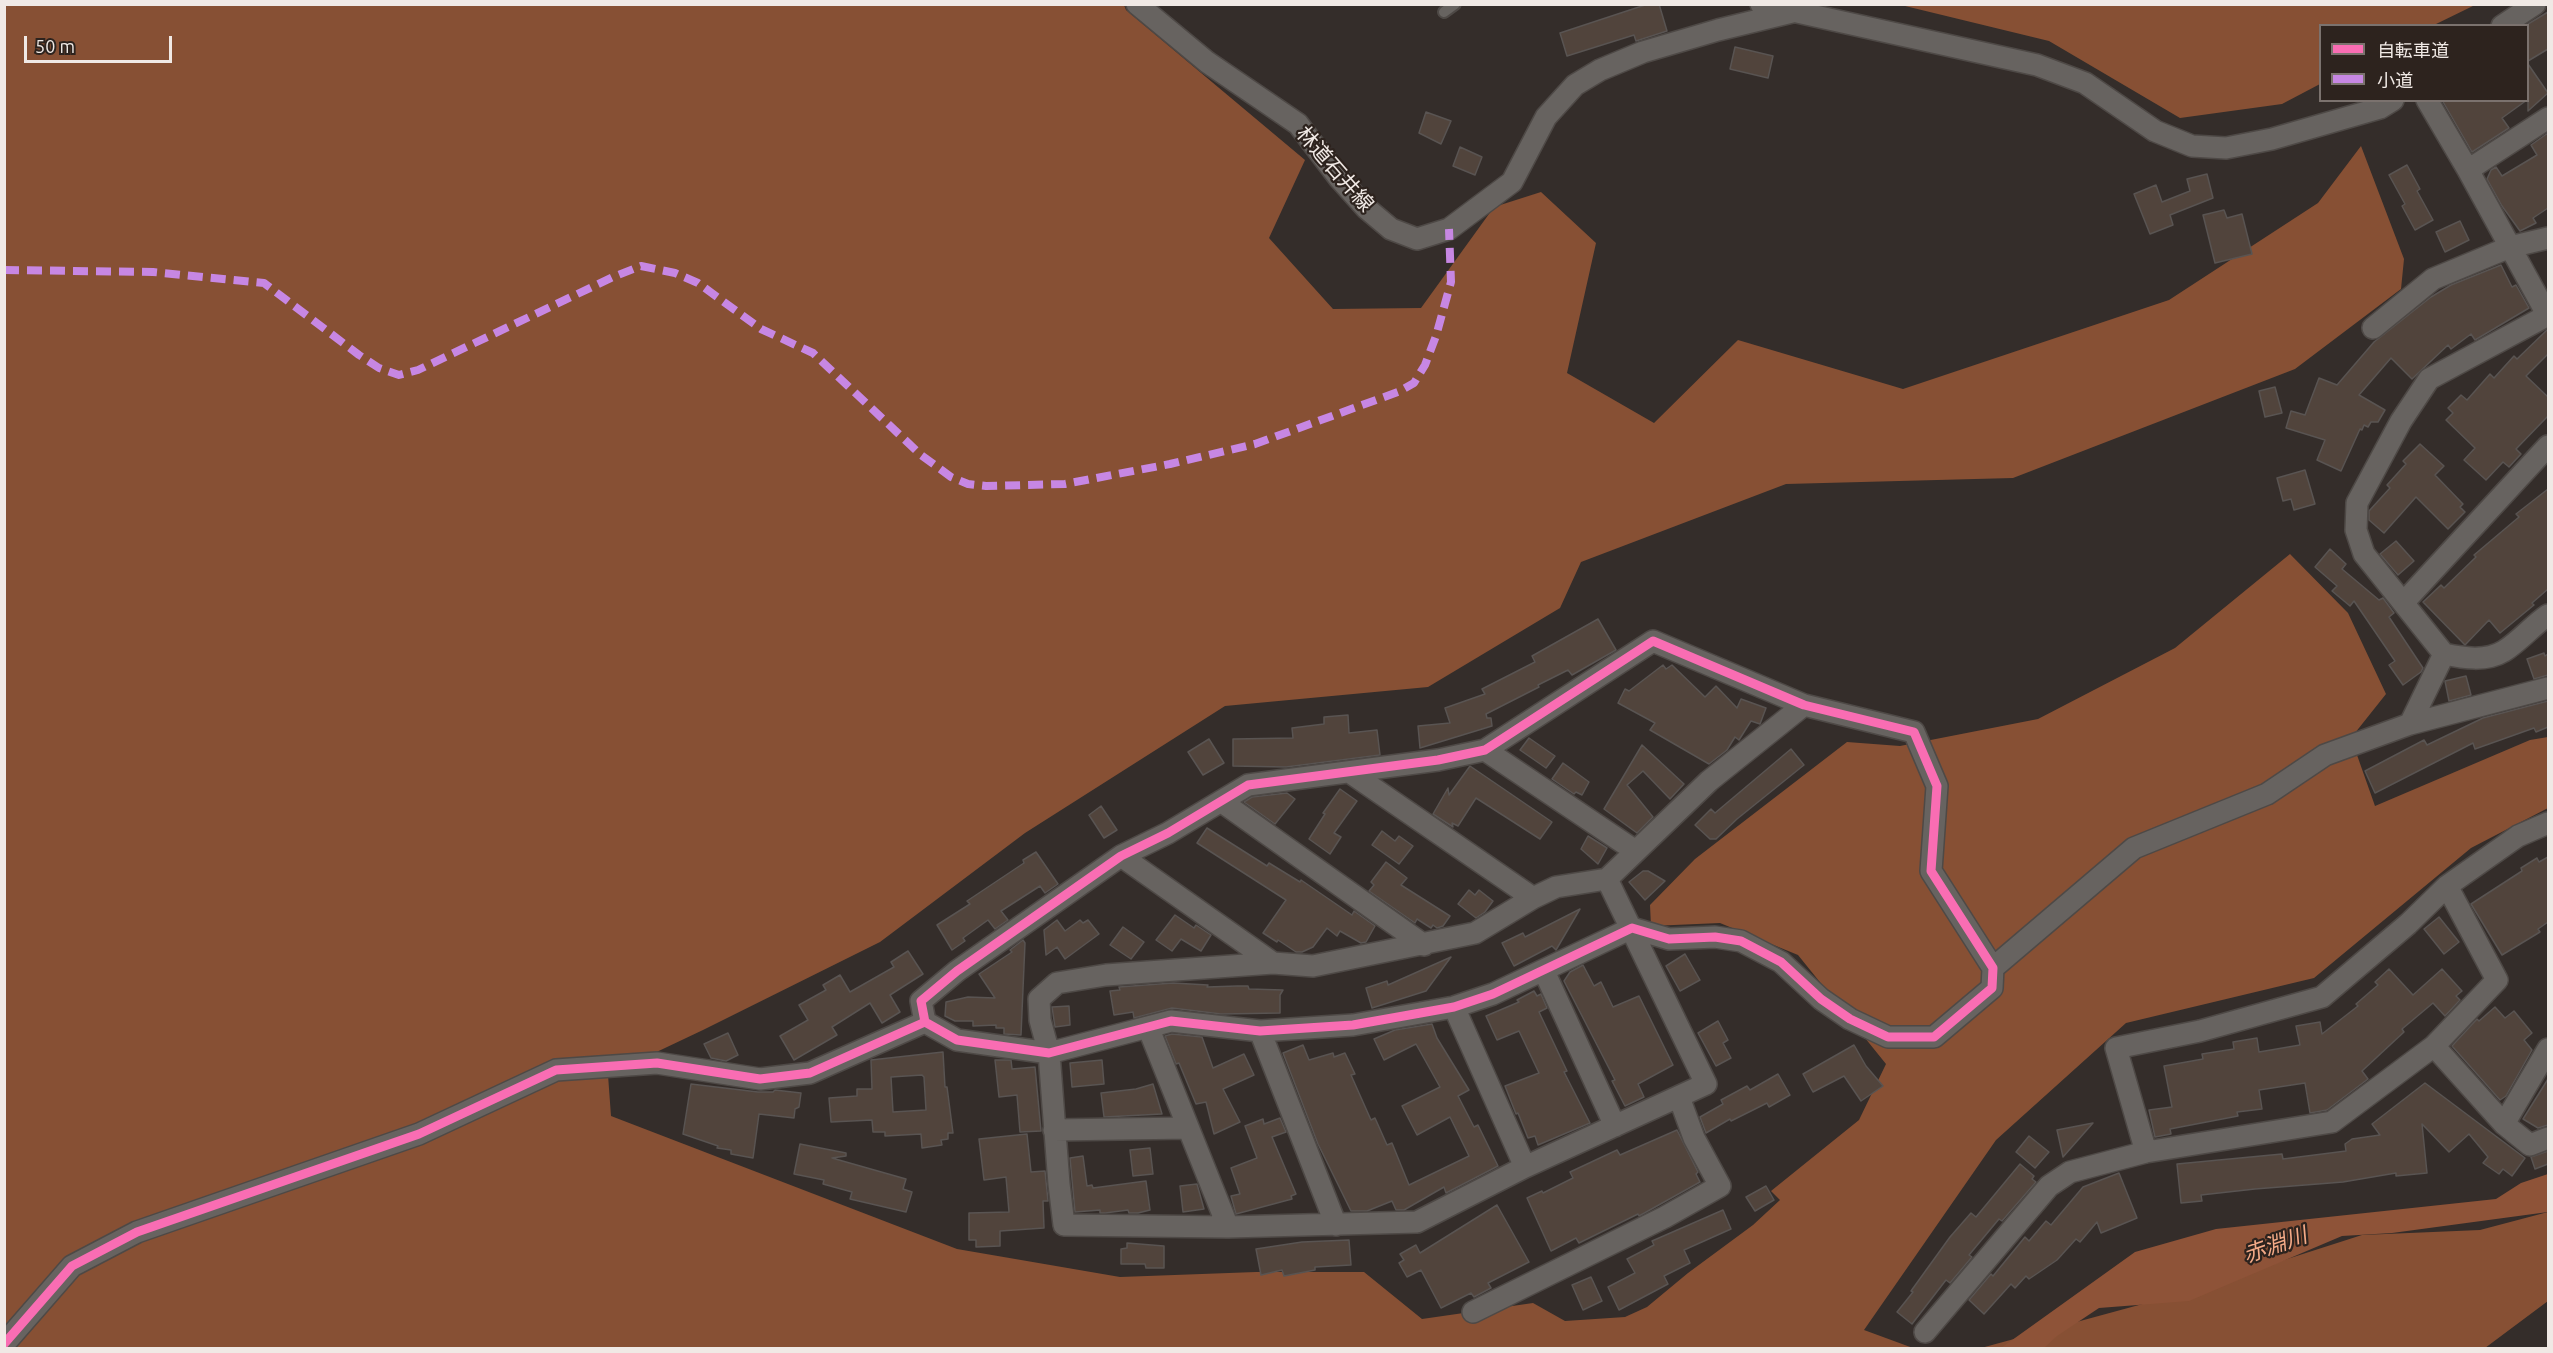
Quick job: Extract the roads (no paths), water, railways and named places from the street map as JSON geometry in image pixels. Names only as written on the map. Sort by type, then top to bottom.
[{"type":"street","name":"林道石井線","points":[[1137,4],[1206,63],[1298,124],[1339,178],[1366,208],[1391,229],[1417,240],[1449,229],[1512,182],[1546,117],[1575,85],[1600,70],[1643,52],[1718,30],[1792,12]]},
{"type":"street","points":[[1761,4],[2037,65],[2085,83],[2155,131],[2192,146],[2226,148],[2272,139],[2380,108],[2390,102]]},
{"type":"street","points":[[2505,24],[2535,4]]},
{"type":"street","points":[[2428,102],[2548,316],[2429,379],[2401,421],[2357,503],[2356,530],[2364,554],[2444,654],[2470,660],[2503,652],[2548,615]]},
{"type":"street","points":[[2468,170],[2548,118]]},
{"type":"street","points":[[2373,328],[2433,279],[2510,247],[2548,238]]},
{"type":"street","points":[[2404,602],[2548,446]]},
{"type":"street","points":[[1653,641],[1804,705],[1914,732],[1937,786],[1931,871],[1993,968],[1992,988],[1934,1037],[1888,1037],[1850,1020],[1821,999],[1781,962],[1741,941],[1715,937],[1668,939],[1632,928],[1493,994],[1454,1007],[1353,1025],[1260,1031],[1171,1021],[1049,1053],[957,1040],[925,1022],[921,1001],[957,971],[1121,856],[1168,833],[1248,785],[1351,773],[1438,760],[1485,750],[1653,641]]},
{"type":"street","points":[[2410,724],[2444,654]]},
{"type":"street","points":[[1993,968],[2134,848],[2267,794],[2325,755],[2410,724],[2548,688]]},
{"type":"street","points":[[1607,879],[1706,1084],[1525,1167],[1416,1222],[1228,1227],[1064,1225],[1049,1053],[1040,1020],[1040,999],[1058,983],[1106,975],[1273,963],[1313,966],[1475,933],[1556,887],[1607,879],[1634,850],[1709,781],[1804,705]]},
{"type":"street","points":[[1485,750],[1634,850]]},
{"type":"street","points":[[1351,773],[1533,898]]},
{"type":"street","points":[[1222,802],[1424,945]]},
{"type":"street","points":[[2146,1152],[2116,1048],[2200,1031],[2322,997],[2408,924],[2447,886],[2518,836],[2548,823]]},
{"type":"street","points":[[1121,856],[1273,963]]},
{"type":"street","points":[[1925,1332],[2049,1186],[2070,1172],[2146,1152],[2332,1122],[2434,1046],[2497,980],[2447,886]]},
{"type":"street","points":[[1544,971],[1615,1126]]},
{"type":"street","points":[[1454,1007],[1525,1167]]},
{"type":"street","points":[[4,1344],[72,1266],[137,1232],[419,1134],[556,1070],[657,1063],[760,1079],[810,1073],[925,1022]]},
{"type":"street","points":[[1148,1027],[1228,1227]]},
{"type":"street","points":[[1260,1031],[1336,1225]]},
{"type":"street","points":[[2434,1046],[2504,1124],[2530,1145],[2548,1138]]},
{"type":"street","points":[[2504,1124],[2548,1048]]},
{"type":"street","points":[[1473,1312],[1665,1217],[1720,1186],[1695,1138],[1679,1097]]},
{"type":"street","points":[[1054,1130],[1188,1128]]},
{"type":"lane","points":[[1444,12],[1455,4]]},
{"type":"water","name":"赤淵川","points":[[2548,1174],[2548,1212],[2392,1233],[2342,1236],[2189,1301],[2099,1308],[2057,1336],[2044,1348],[2001,1348],[2135,1252],[2216,1229],[2496,1199],[2521,1183]]}]
